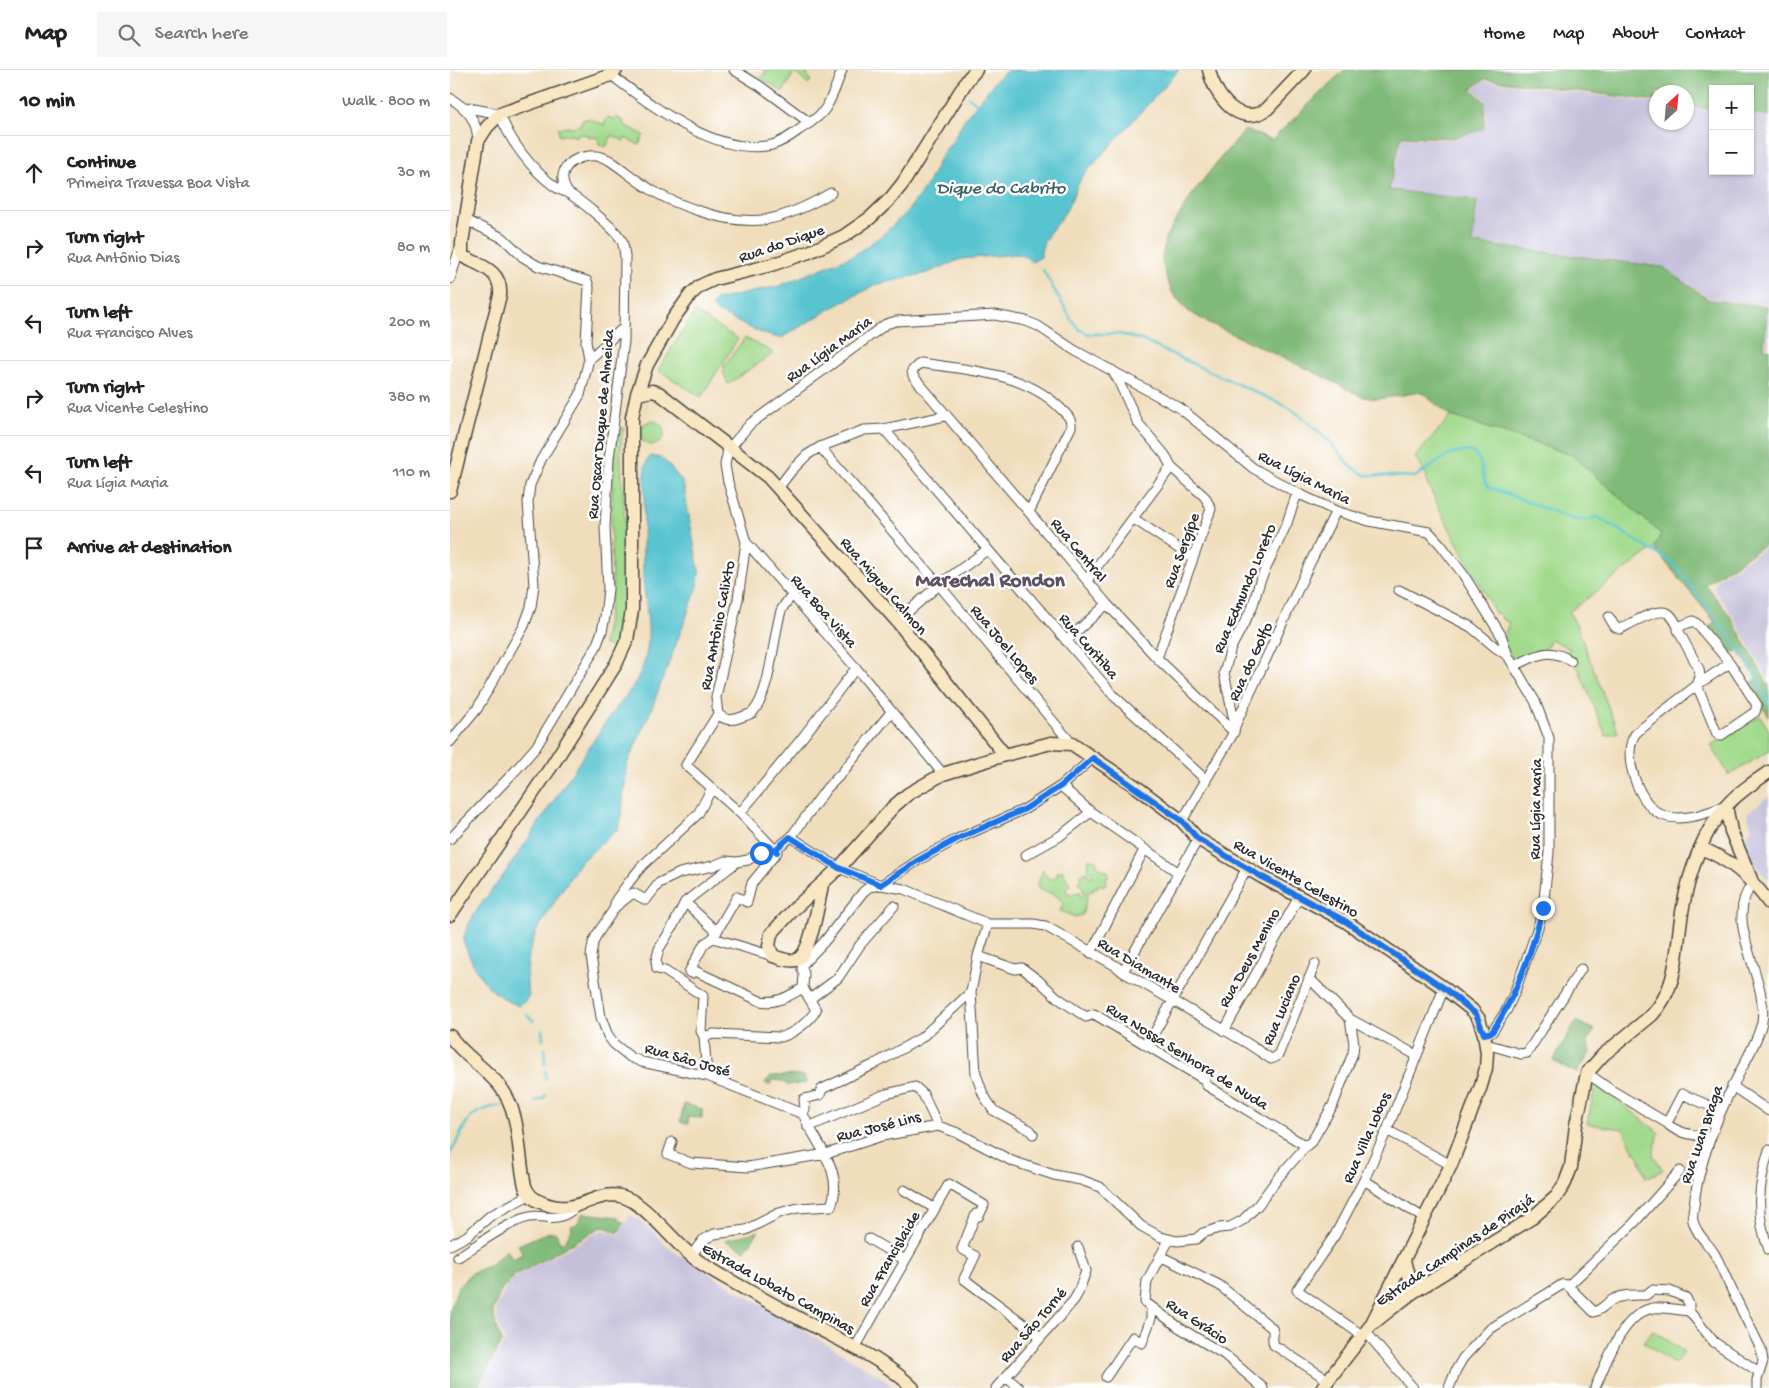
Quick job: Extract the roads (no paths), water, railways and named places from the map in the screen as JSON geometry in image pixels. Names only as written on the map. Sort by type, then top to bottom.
[{"type":"street","points":[[734,70],[760,86],[810,123]]},
{"type":"street","points":[[478,141],[487,127],[500,114],[614,73],[674,120],[720,140],[750,146],[772,144],[781,142],[810,123],[825,110],[842,70]]},
{"type":"street","points":[[1209,70],[1215,89],[1224,102],[1235,110],[1250,116],[1261,114],[1267,109],[1304,70]]},
{"type":"street","name":"Rua do Dique","points":[[450,915],[554,764],[616,664],[627,640],[632,610],[630,430],[637,394],[647,365],[673,319],[691,294],[700,286],[715,279],[771,266],[809,252],[844,236],[870,218],[903,184],[972,73]]},
{"type":"street","points":[[450,98],[464,107],[500,114]]},
{"type":"street","points":[[450,279],[462,244],[478,141],[474,124],[464,107]]},
{"type":"street","name":"Rua Oscar Duque de Almeida","points":[[450,839],[532,752],[599,639],[605,617],[608,588],[606,526],[609,459],[624,341],[625,256],[622,240],[612,228],[569,194],[554,186],[523,154],[504,125],[500,114]]},
{"type":"street","points":[[569,194],[562,182],[566,167],[575,159],[592,155],[609,160],[646,187],[669,200],[715,216],[733,220],[757,222],[779,217],[831,193]]},
{"type":"street","points":[[450,742],[477,709],[527,619],[534,596],[529,509],[530,485],[541,460],[580,395],[589,359],[586,342],[589,287],[587,281],[538,266],[523,257],[503,238],[466,220]]},
{"type":"street","points":[[450,491],[501,290],[498,278],[492,271],[463,256],[462,244]]},
{"type":"street","name":"Rua Lígia Maria","points":[[730,447],[750,424],[890,322],[999,315],[1038,326],[1074,350],[1110,368],[1188,413],[1253,468],[1297,492],[1336,511],[1369,521],[1428,532],[1452,559],[1501,635],[1508,656],[1535,701],[1550,738],[1548,862],[1543,908],[1514,994],[1506,1011],[1485,1039]]},
{"type":"street","points":[[589,359],[623,328]]},
{"type":"street","name":"Rua Central","points":[[1029,512],[1071,427],[1070,417],[1056,403],[1033,387],[1002,378],[920,364],[913,369],[913,376],[945,416],[988,463],[1029,512],[1107,604],[1157,658],[1235,729]]},
{"type":"street","points":[[647,365],[650,377],[659,393]]},
{"type":"street","name":"Rua Sergípe","points":[[1110,368],[1118,380],[1136,419],[1165,455],[1171,467],[1205,496],[1211,509],[1157,658]]},
{"type":"street","points":[[637,394],[652,390],[659,393]]},
{"type":"street","name":"Rua Miguel Calmon","points":[[659,393],[768,477],[897,621],[1005,755]]},
{"type":"street","points":[[778,488],[807,455],[820,447],[864,430],[884,429],[945,416]]},
{"type":"street","name":"Rua Curitiba","points":[[884,429],[1114,696],[1205,780]]},
{"type":"street","name":"Rua Boa Vista","points":[[730,447],[725,461],[728,482],[746,542],[856,668],[943,774]]},
{"type":"street","name":"Rua Joel Lopes","points":[[820,447],[1072,744]]},
{"type":"street","points":[[1087,580],[1171,467]]},
{"type":"street","name":"Rua Edmundo Loreto","points":[[1235,729],[1224,673],[1230,648],[1252,608],[1260,581],[1290,515],[1297,492]]},
{"type":"street","name":"Rua do Golfo","points":[[1182,821],[1235,729],[1310,563],[1336,511]]},
{"type":"street","points":[[1134,519],[1193,558]]},
{"type":"street","name":"Rua Antônio Calixto","points":[[718,714],[716,697],[738,599],[746,542]]},
{"type":"street","points":[[897,621],[939,585],[987,550]]},
{"type":"street","points":[[1399,590],[1471,627],[1508,656]]},
{"type":"street","points":[[777,852],[740,813],[686,765],[718,714],[724,719],[732,720],[751,714],[754,711],[763,692],[782,610],[792,595]]},
{"type":"street","points":[[1066,641],[1107,604]]},
{"type":"street","points":[[1609,617],[1614,627],[1620,629],[1658,611],[1668,613],[1678,627],[1698,669],[1700,677],[1697,685],[1717,734],[1720,736],[1755,712],[1757,708],[1755,700],[1730,663],[1696,622],[1693,621],[1678,627]]},
{"type":"street","points":[[1514,666],[1543,653],[1562,655],[1571,661]]},
{"type":"street","points":[[1726,806],[1702,814],[1680,818],[1663,816],[1657,813],[1645,802],[1640,794],[1632,770],[1629,748],[1634,735],[1697,685],[1730,663]]},
{"type":"street","points":[[740,813],[856,668]]},
{"type":"street","points":[[803,988],[779,1000],[766,1002],[693,970],[692,973],[688,972],[704,944],[715,935],[737,897],[747,902],[752,883],[777,852],[777,848],[790,837],[827,788],[841,774],[891,712]]},
{"type":"street","points":[[773,956],[769,946],[771,934],[795,908],[839,868],[901,800],[915,789],[943,774],[1005,755],[1051,743],[1072,744]]},
{"type":"street","name":"Rua Vicente Celestino","points":[[1072,744],[1182,821],[1198,839],[1298,897],[1345,921],[1444,988],[1476,1014],[1485,1039],[1487,1061],[1484,1076],[1451,1165],[1367,1331]]},
{"type":"street","points":[[802,965],[824,942],[863,892],[870,887],[881,885],[917,861],[957,839],[1025,809],[1061,786],[1093,758]]},
{"type":"street","points":[[1707,1137],[1684,1133],[1669,1126],[1587,1073],[1603,1055],[1652,1015],[1664,1000],[1675,971],[1684,900],[1700,848],[1706,835],[1726,806],[1752,783],[1769,772]]},
{"type":"street","points":[[1061,786],[1091,812],[1179,873]]},
{"type":"street","name":"Rua Sâo José","points":[[712,788],[698,814],[642,866],[620,895],[614,909],[596,936],[591,956],[601,1017],[608,1036],[619,1049],[630,1057],[642,1062],[707,1076],[803,1114]]},
{"type":"street","points":[[1726,806],[1731,831],[1753,883]]},
{"type":"street","points":[[1026,855],[1060,836],[1091,812]]},
{"type":"street","points":[[790,837],[839,868],[881,885],[904,889],[988,924],[978,956],[971,992],[976,1074],[983,1094],[993,1110],[1030,1130],[1033,1134]]},
{"type":"street","points":[[1124,972],[1198,839]]},
{"type":"street","points":[[614,909],[633,893],[646,900],[659,883],[680,873],[714,866],[726,861],[748,860],[769,846],[777,852]]},
{"type":"street","points":[[1700,848],[1724,859],[1753,883],[1769,903]]},
{"type":"street","points":[[1091,953],[1144,850]]},
{"type":"street","points":[[707,1076],[704,1037],[701,1031],[703,996],[665,971],[658,969],[656,962],[659,949],[674,926],[685,902],[737,862]]},
{"type":"street","points":[[1147,1046],[1247,868]]},
{"type":"street","name":"Rua Luan Braga","points":[[1753,883],[1746,892],[1742,919],[1761,986],[1764,1011],[1757,1036],[1732,1086],[1703,1161],[1695,1189],[1692,1220],[1698,1232],[1713,1252],[1761,1349],[1763,1361],[1756,1388]]},
{"type":"street","points":[[704,1037],[713,1034],[787,1036],[813,1016],[816,1008],[803,988],[804,974],[802,965],[822,885]]},
{"type":"street","name":"Rua Deus Menino","points":[[1224,1031],[1298,897]]},
{"type":"street","points":[[685,902],[715,935],[786,960],[800,958],[807,948]]},
{"type":"street","points":[[810,999],[838,978],[860,945],[894,906]]},
{"type":"street","name":"Rua Diamante","points":[[988,924],[1033,924],[1045,926],[1116,966],[1268,1058]]},
{"type":"street","name":"Rua Nossa Senhora de Nuda","points":[[978,956],[1015,969],[1022,968],[1058,998],[1086,1017],[1094,1014],[1205,1080],[1206,1085],[1306,1146]]},
{"type":"street","name":"Rua Luciano","points":[[1268,1058],[1273,1059],[1279,1053],[1315,964]]},
{"type":"street","points":[[1485,1039],[1521,1054],[1527,1053],[1582,969]]},
{"type":"street","points":[[1309,978],[1350,1019],[1416,1055]]},
{"type":"street","name":"Rua Villa Lobos","points":[[1367,1331],[1297,1290],[1335,1236],[1364,1180],[1387,1130],[1444,988]]},
{"type":"street","points":[[691,1256],[703,1240],[714,1234],[746,1230],[779,1213],[798,1208],[831,1206],[834,1198],[835,1184],[826,1154],[808,1127],[803,1114],[806,1109],[804,1100],[820,1095],[822,1089],[873,1065],[921,1038],[971,992]]},
{"type":"street","points":[[1169,1240],[1196,1239],[1210,1230],[1236,1225],[1258,1205],[1278,1178],[1312,1141],[1333,1105],[1353,1053],[1354,1041],[1350,1019]]},
{"type":"street","points":[[450,1245],[468,1236],[490,1216],[529,1195],[524,1186],[516,1124],[508,1099],[492,1078],[452,1045]]},
{"type":"street","name":"Estrada Campinas de Pirajá","points":[[1325,1384],[1367,1331],[1412,1293],[1532,1218],[1556,1197],[1565,1183],[1571,1167],[1576,1125],[1587,1073]]},
{"type":"street","points":[[1732,1086],[1769,1111]]},
{"type":"street","points":[[808,1127],[886,1094],[915,1087],[920,1090],[938,1126]]},
{"type":"street","points":[[1667,1123],[1682,1094],[1717,1109]]},
{"type":"street","name":"Rua José Lins","points":[[672,1142],[668,1154],[691,1162],[748,1167],[826,1154],[882,1136],[938,1126],[1012,1161],[1020,1162],[1047,1173],[1081,1180],[1100,1187],[1141,1226],[1149,1232],[1169,1240]]},
{"type":"street","points":[[1387,1130],[1451,1165]]},
{"type":"street","points":[[1769,1150],[1759,1197],[1760,1219],[1769,1250]]},
{"type":"street","points":[[1568,1286],[1634,1223],[1680,1171]]},
{"type":"street","points":[[1364,1180],[1425,1219]]},
{"type":"street","name":"Rua Francislaide","points":[[855,1348],[949,1184],[984,1204],[979,1216],[976,1214],[962,1248],[975,1256],[964,1279],[1041,1337]]},
{"type":"street","points":[[904,1190],[934,1208]]},
{"type":"street","name":"Estrada Lobato Campinas","points":[[529,1195],[539,1202],[562,1208],[577,1206],[611,1195],[628,1198],[639,1205],[691,1256],[791,1315],[855,1348],[896,1373],[913,1388]]},
{"type":"street","points":[[458,1257],[522,1219],[537,1216],[554,1219],[566,1215],[577,1206]]},
{"type":"street","points":[[869,1239],[905,1260]]},
{"type":"street","name":"Rua Grácio","points":[[1169,1240],[1147,1281],[1146,1302],[1180,1328],[1225,1355],[1263,1388]]},
{"type":"street","name":"Rua São Torné","points":[[996,1388],[1074,1300],[1086,1271],[1078,1247]]},
{"type":"street","points":[[1160,1256],[1219,1285],[1272,1328],[1274,1345],[1325,1384]]},
{"type":"street","points":[[1404,1259],[1406,1271],[1411,1278],[1422,1284],[1427,1284]]},
{"type":"street","points":[[1394,1278],[1400,1288],[1412,1293]]},
{"type":"street","points":[[1449,1388],[1463,1358],[1490,1329],[1563,1284],[1568,1286],[1594,1312],[1614,1299],[1623,1296],[1646,1295],[1652,1290],[1670,1291],[1686,1298],[1689,1304],[1689,1311],[1714,1342],[1759,1372]]},
{"type":"street","points":[[1106,1377],[1133,1337],[1142,1343],[1151,1318],[1151,1307]]},
{"type":"street","points":[[1595,1388],[1620,1333],[1627,1324],[1652,1308],[1689,1311]]},
{"type":"street","points":[[1367,1331],[1413,1388]]},
{"type":"street","points":[[1006,1377],[1019,1388]]},
{"type":"water","name":"Dique do Cabrito","points":[[1008,70],[1179,70],[1082,177],[1067,209],[1046,238],[1041,250],[1041,257],[1032,262],[1026,257],[1016,254],[961,259],[927,273],[875,285],[781,338],[757,331],[717,312],[713,308],[713,303],[716,300],[779,286],[854,255],[880,237],[906,213],[927,185],[942,154],[952,142],[964,120],[996,80]]},
{"type":"water","points":[[651,456],[661,458],[667,463],[683,483],[699,571],[698,586],[651,710],[627,764],[621,819],[618,829],[579,863],[536,932],[530,949],[527,971],[529,995],[519,1006],[503,998],[488,986],[473,964],[463,941],[469,924],[479,907],[502,877],[603,726],[632,688],[641,672],[648,641],[643,549],[645,466]]},
{"type":"waterway","points":[[969,97],[976,103]]},
{"type":"waterway","points":[[1043,270],[1071,319],[1079,329],[1088,334],[1119,334],[1141,340],[1286,406],[1301,416],[1329,441],[1350,466],[1365,475],[1415,477],[1450,454],[1469,451],[1478,458],[1489,487],[1575,520],[1587,520],[1598,517],[1676,567],[1728,633],[1752,669],[1769,705]]},
{"type":"waterway","points":[[527,1015],[534,1021]]},
{"type":"waterway","points":[[542,1030],[543,1039]]},
{"type":"waterway","points":[[545,1049],[545,1065]]},
{"type":"waterway","points":[[545,1071],[546,1079]]},
{"type":"waterway","points":[[535,1101],[543,1099],[546,1095]]},
{"type":"waterway","points":[[450,1154],[467,1121],[472,1116],[489,1108],[502,1105]]},
{"type":"district","name":"Marechal Rondon","points":[[990,579]]}]
